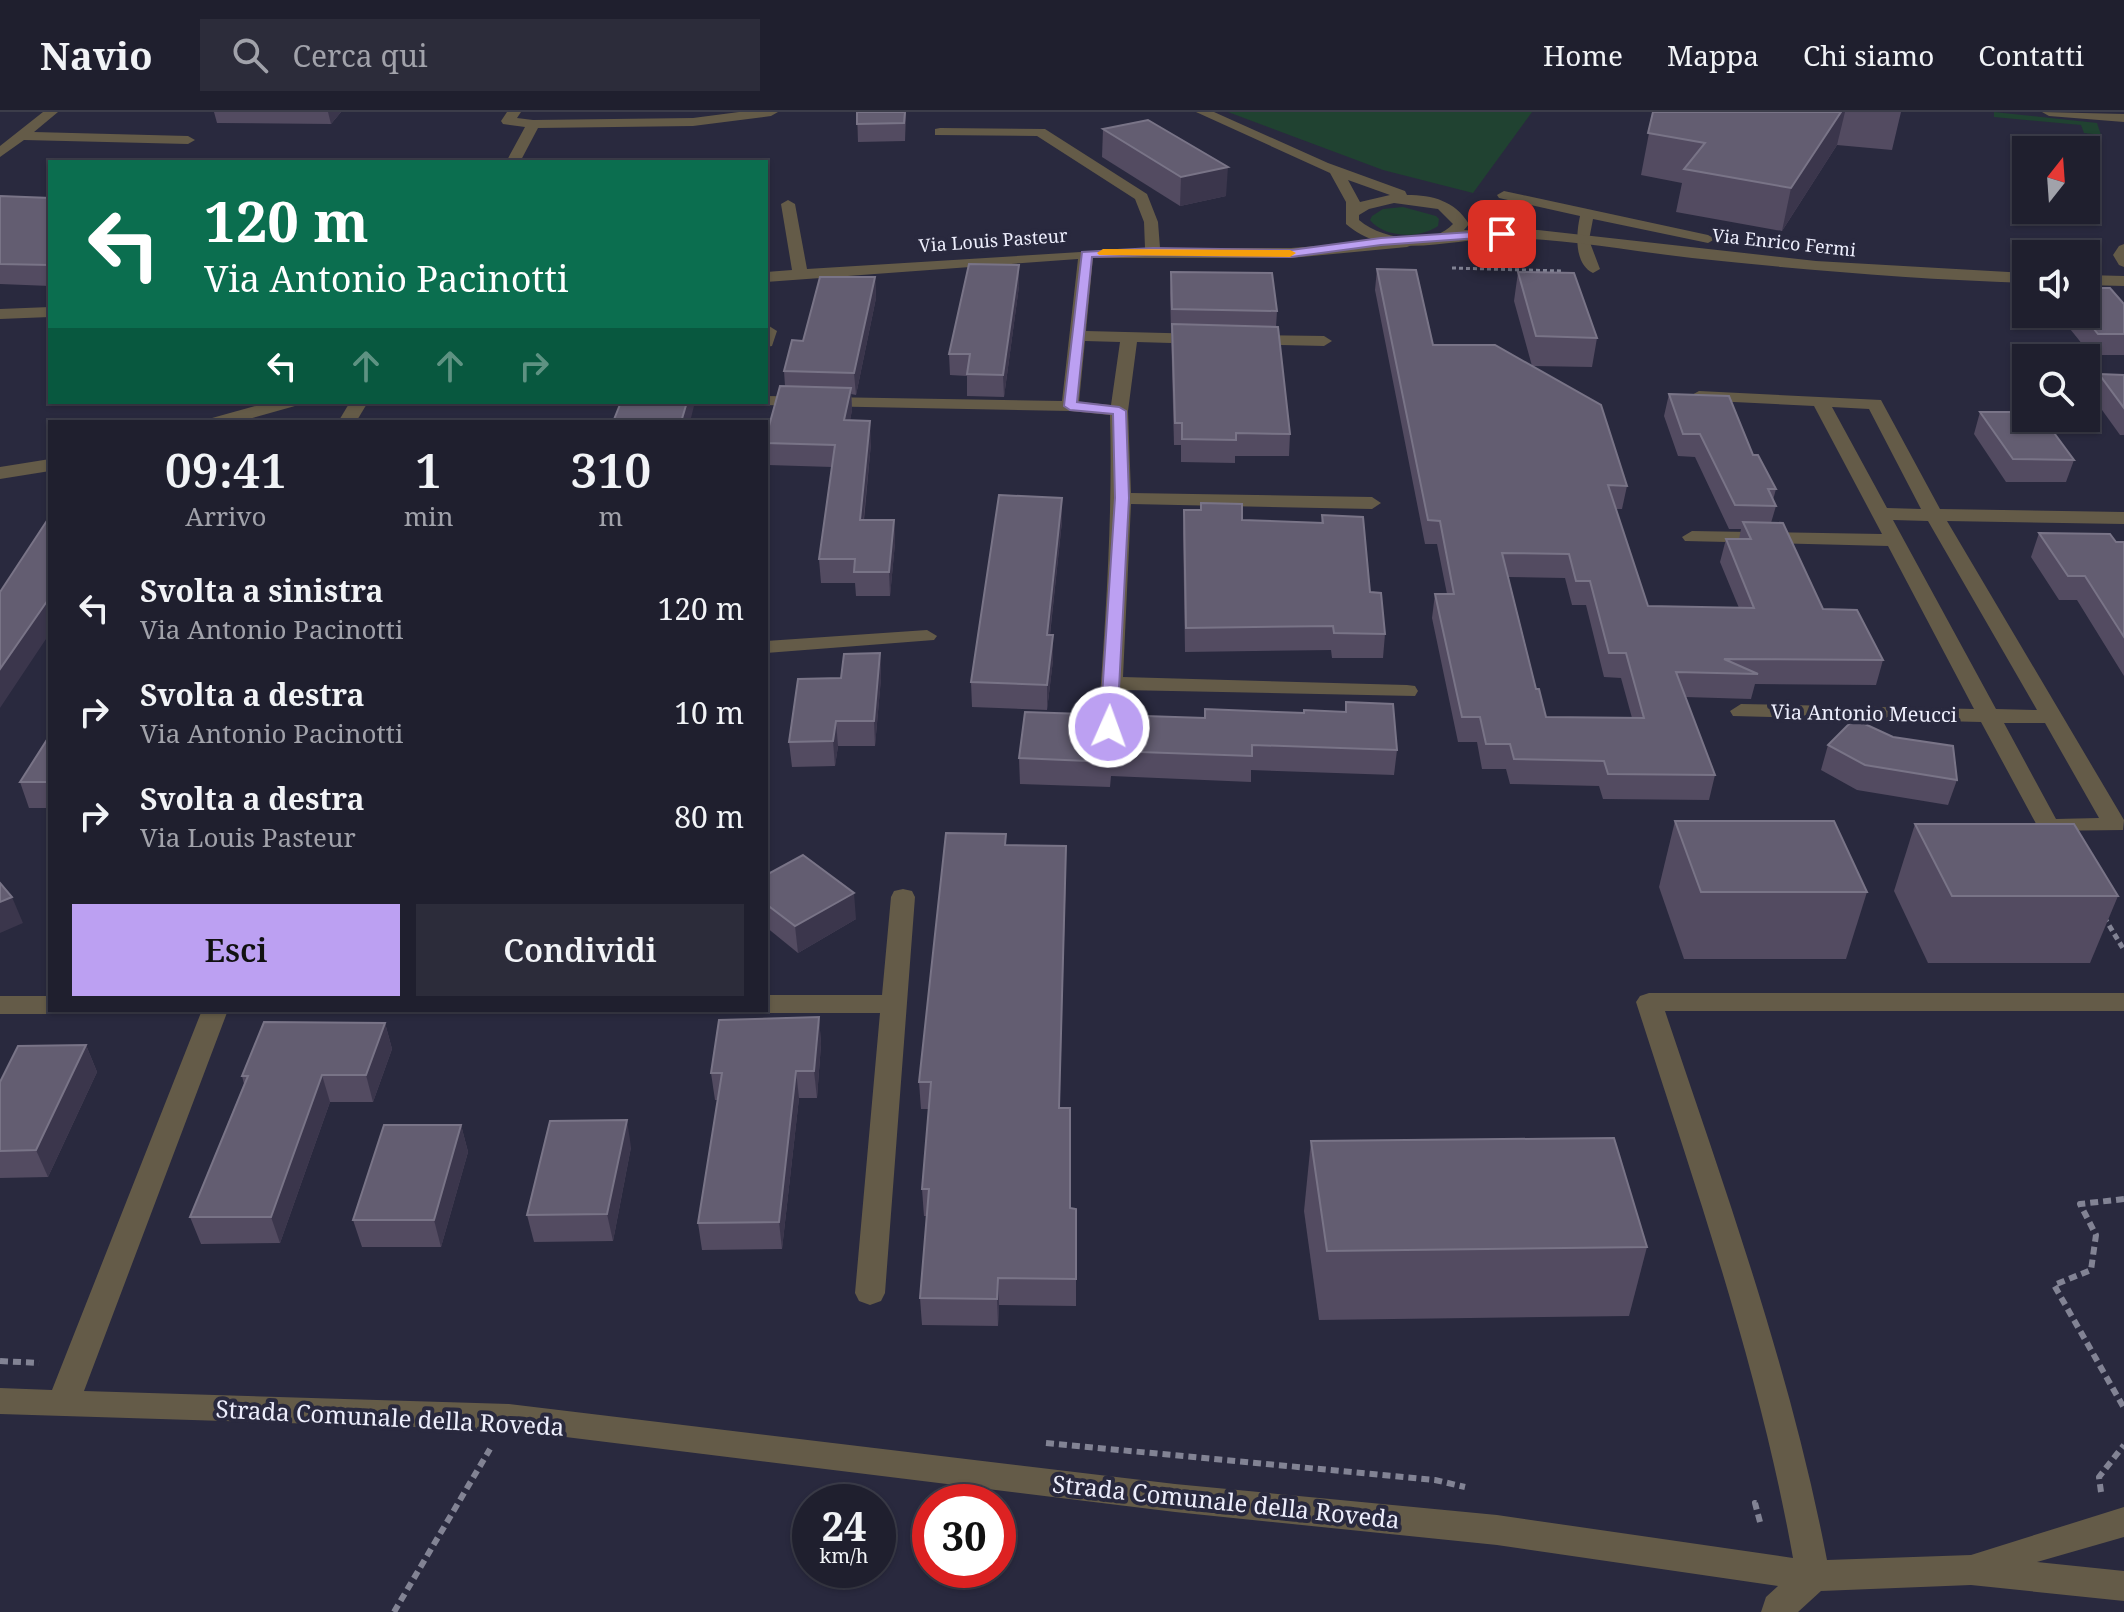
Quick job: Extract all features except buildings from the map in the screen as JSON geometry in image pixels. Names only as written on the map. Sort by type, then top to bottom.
[{"type":"street","points":[[0,153],[51,112]]},
{"type":"street","points":[[514,112],[508,121],[533,124],[693,122],[771,112]]},
{"type":"street","points":[[1203,112],[1336,171],[1424,201]]},
{"type":"street","points":[[2049,112],[2124,118]]},
{"type":"street","points":[[514,160],[533,124]]},
{"type":"street","points":[[940,132],[1040,132],[1142,197],[1151,222],[1153,251]]},
{"type":"street","points":[[22,136],[188,140]]},
{"type":"street","points":[[1336,171],[1352,197],[1353,218],[1375,237],[1407,242]]},
{"type":"street","points":[[1319,251],[1344,239],[1363,205],[1382,200],[1424,201]]},
{"type":"street","name":"Via Enrico Fermi","points":[[1424,201],[1485,223],[1539,236]]},
{"type":"street","points":[[788,204],[800,274]]},
{"type":"street","points":[[1447,236],[1461,225],[1453,212]]},
{"type":"street","name":"Via Enrico Fermi","points":[[1407,242],[1485,233],[1539,236],[1824,268],[2012,277]]},
{"type":"street","name":"Via Louis Pasteur","points":[[768,277],[1086,254],[1153,251],[1253,254],[1407,242]]},
{"type":"street","points":[[2124,249],[2121,255],[2124,262]]},
{"type":"street","points":[[1070,406],[1080,336],[1086,254]]},
{"type":"street","points":[[2100,280],[2124,281]]},
{"type":"street","points":[[0,314],[48,312]]},
{"type":"street","points":[[1080,336],[1324,341]]},
{"type":"street","points":[[1109,727],[1122,498],[1119,411],[1129,337]]},
{"type":"street","name":"Via Antonio Meucci","points":[[1680,396],[1820,401],[1875,404],[1934,515],[2115,825],[2048,826],[1986,716],[1820,401]]},
{"type":"street","points":[[768,401],[1070,406],[1119,411]]},
{"type":"street","points":[[225,420],[282,404]]},
{"type":"street","points":[[0,473],[48,465]]},
{"type":"street","points":[[1122,498],[1372,503]]},
{"type":"street","points":[[1879,514],[2124,518]]},
{"type":"street","points":[[1692,537],[1892,540]]},
{"type":"street","points":[[768,647],[927,636]]},
{"type":"street","points":[[1110,683],[1407,691]]},
{"type":"street","name":"Via Antonio Meucci","points":[[1741,711],[2051,717]]},
{"type":"street","points":[[870,1293],[903,897]]},
{"type":"street","points":[[1778,1612],[1778,1608],[1813,1576],[1802,1507],[1764,1359],[1649,1002],[2124,1002]]},
{"type":"street","points":[[768,1004],[893,1004]]},
{"type":"street","points":[[0,1005],[48,1005]]},
{"type":"street","points":[[63,1403],[214,1012]]},
{"type":"street","name":"Strada Comunale della Roveda","points":[[0,1401],[509,1417],[1175,1498],[1497,1530],[1813,1576],[1971,1570],[2124,1586]]},
{"type":"street","name":"Strada Comunale della Roveda","points":[[1971,1570],[2030,1549],[2113,1513]]},
{"type":"lane","points":[[1504,195],[1708,239]]},
{"type":"lane","points":[[1587,214],[1582,240],[1593,269]]},
{"type":"path","points":[[1439,267],[1562,271]]},
{"type":"path","points":[[2101,913],[2124,950]]},
{"type":"path","points":[[2124,1199],[2080,1204],[2096,1235],[2091,1270],[2054,1285],[2124,1408]]},
{"type":"path","points":[[394,1612],[509,1417]]},
{"type":"path","points":[[2113,1513],[2099,1477],[2124,1445]]},
{"type":"path","points":[[1763,1529],[1755,1503],[1802,1507]]},
{"type":"green space","points":[[1228,112],[1532,112],[1473,193],[1383,170]]},
{"type":"green space","points":[[1994,112],[2097,123],[2101,135],[2084,133],[2081,125],[1994,117]]},
{"type":"green space","points":[[1403,207],[1436,216],[1438,226],[1422,233],[1402,235],[1384,230],[1370,220],[1383,209]]},
{"type":"slow traffic","points":[[1103,253],[1290,253]]},
{"type":"route","points":[[1109,727],[1122,498],[1119,411],[1070,406],[1080,336],[1086,254],[1153,251],[1291,253],[1381,242],[1419,242],[1447,236],[1502,234]]}]
